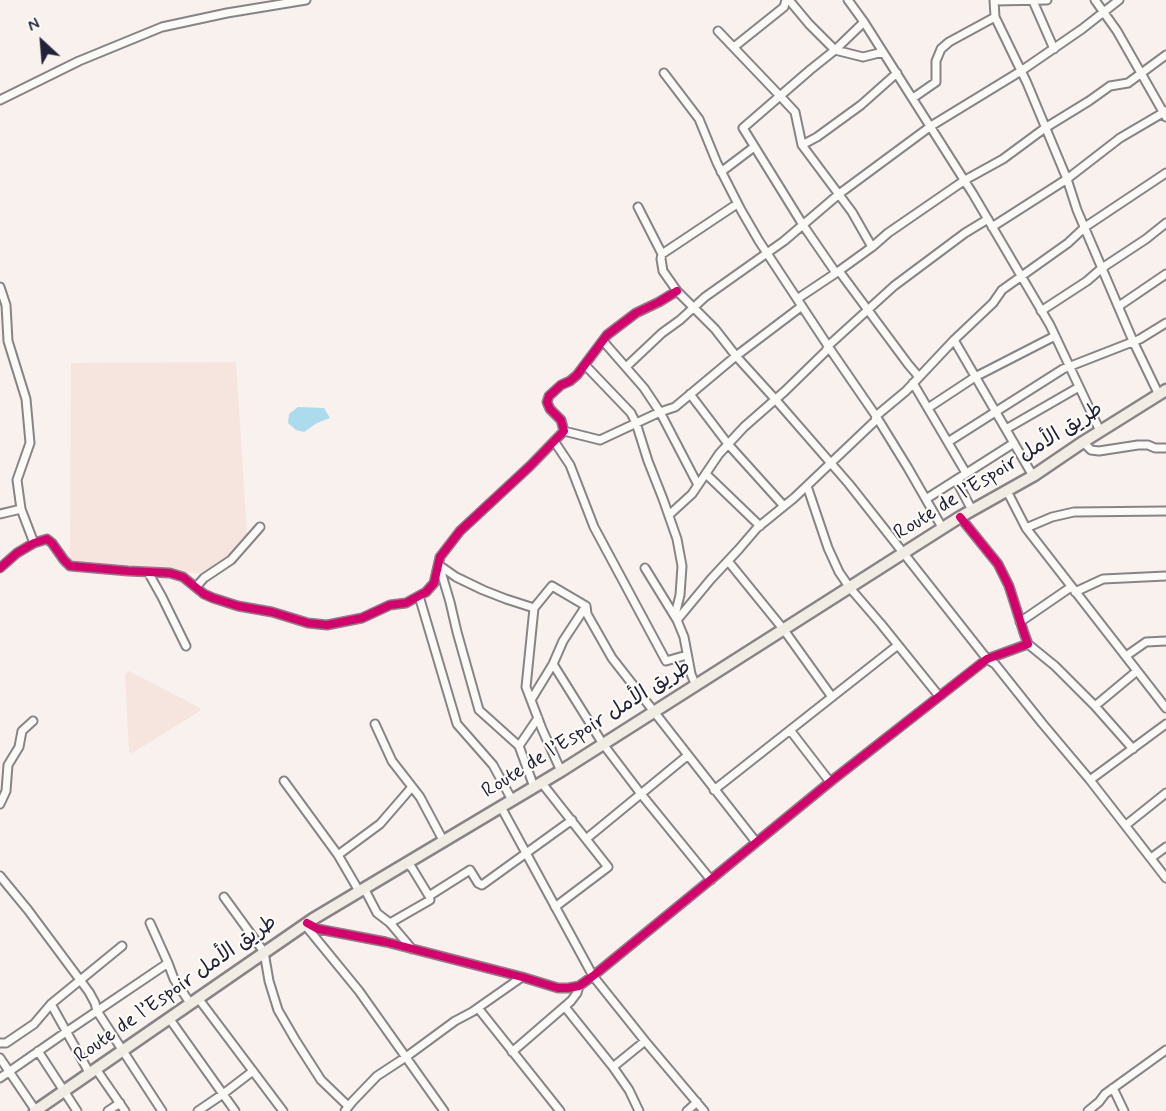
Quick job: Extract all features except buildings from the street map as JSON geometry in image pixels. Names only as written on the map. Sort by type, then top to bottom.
[{"type":"highway","name":"Route de l’Espoir طريق الأمل","points":[[36,1111],[306,924],[561,771],[960,517],[1033,476],[1162,392]]},
{"type":"street","points":[[0,100],[79,61],[162,27],[306,0]]},
{"type":"street","points":[[734,47],[784,7],[787,0],[835,50],[863,57],[884,52]]},
{"type":"street","points":[[1047,0],[994,1],[995,17],[1021,71],[1133,341],[1162,392]]},
{"type":"street","points":[[992,226],[1067,179],[1120,138],[1165,114],[1117,30],[1095,0]]},
{"type":"street","points":[[626,367],[705,297],[784,241],[839,194],[931,126],[1054,49],[1119,0]]},
{"type":"street","points":[[852,1],[965,180],[1021,276],[1055,336],[1100,431]]},
{"type":"street","points":[[1033,1],[1054,49]]},
{"type":"street","points":[[913,98],[936,82],[936,61],[941,49],[949,42],[995,17]]},
{"type":"street","points":[[864,22],[835,50],[743,128],[803,225],[908,364],[928,408],[966,473]]},
{"type":"street","points":[[718,31],[795,112],[802,145],[852,212],[872,247]]},
{"type":"street","points":[[797,299],[965,180],[1003,159],[1045,128],[1110,86],[1128,83],[1166,55]]},
{"type":"street","points":[[664,73],[699,119],[737,204],[797,299],[876,416],[943,529]]},
{"type":"street","points":[[802,145],[818,137],[861,105],[897,73]]},
{"type":"street","points":[[721,172],[754,147]]},
{"type":"street","points":[[677,620],[760,526],[807,486],[875,421],[876,416],[906,391],[993,303],[1002,290],[1068,243],[1085,227],[1166,173]]},
{"type":"street","points":[[662,254],[737,204]]},
{"type":"street","points":[[638,207],[662,254],[663,271],[677,291],[715,329],[831,463],[987,659],[995,664],[1090,780],[1166,878]]},
{"type":"street","points":[[669,515],[692,494],[728,444],[826,351],[828,346],[894,286],[988,219]]},
{"type":"street","points":[[1041,311],[1087,281],[1102,267],[1146,239],[1166,223]]},
{"type":"street","points":[[1119,306],[1166,274]]},
{"type":"street","points":[[0,287],[6,305],[8,341],[26,399],[30,443],[17,480],[21,508],[34,543]]},
{"type":"street","points":[[564,431],[561,420],[550,409],[547,402],[549,396],[577,375],[607,335],[636,313],[677,291]]},
{"type":"street","points":[[564,431],[600,440],[675,407],[736,356],[802,306]]},
{"type":"street","points":[[948,442],[1063,369],[1140,339],[1166,323]]},
{"type":"street","points":[[928,408],[975,377],[1055,336]]},
{"type":"street","points":[[954,340],[1033,476]]},
{"type":"street","points":[[603,341],[644,387],[660,412],[698,485]]},
{"type":"street","points":[[585,365],[631,413],[636,423],[677,539],[682,566],[680,595],[676,611],[677,620]]},
{"type":"street","points":[[1006,429],[1079,387]]},
{"type":"street","points":[[690,394],[728,444],[783,506]]},
{"type":"street","points":[[0,568],[17,553],[34,543],[47,540],[70,566],[170,573],[183,577],[204,594],[238,606],[272,612],[308,623],[327,625],[362,618],[390,605],[406,603],[426,592],[434,583],[440,557],[460,531],[564,431]]},
{"type":"street","points":[[554,441],[570,465],[594,526],[666,662],[687,654]]},
{"type":"street","points":[[1083,442],[1091,450],[1099,451],[1138,445],[1166,448]]},
{"type":"street","points":[[926,499],[1014,443]]},
{"type":"street","points":[[706,474],[760,526]]},
{"type":"street","points":[[956,480],[972,510]]},
{"type":"street","points":[[807,486],[838,572],[939,696]]},
{"type":"street","points":[[1006,491],[1026,528],[1166,708]]},
{"type":"street","points":[[0,514],[21,508]]},
{"type":"street","points":[[1026,528],[1052,517],[1074,512],[1166,511]]},
{"type":"street","points":[[960,517],[998,564],[1010,586],[1028,644],[1055,666],[1133,748]]},
{"type":"street","points":[[196,587],[231,560],[260,527]]},
{"type":"street","points":[[728,561],[784,630],[832,697]]},
{"type":"street","points":[[439,565],[456,577],[483,590],[534,608]]},
{"type":"street","points":[[439,565],[479,710],[519,746],[538,785],[572,820],[608,867],[555,907]]},
{"type":"street","points":[[645,568],[677,620],[684,637],[691,674],[696,686]]},
{"type":"street","points":[[148,572],[186,646]]},
{"type":"street","points":[[1020,622],[1073,589],[1103,579],[1166,576]]},
{"type":"street","points":[[561,771],[526,687],[534,608],[552,586],[586,606],[612,658],[756,842]]},
{"type":"street","points":[[419,596],[457,724],[493,765],[512,800]]},
{"type":"street","points":[[531,700],[553,664],[563,641],[586,606]]},
{"type":"street","points":[[1126,656],[1146,642],[1166,641]]},
{"type":"street","points":[[306,924],[318,929],[412,949],[558,988],[579,986],[987,659],[1028,644]]},
{"type":"street","points":[[714,790],[898,645]]},
{"type":"street","points":[[553,664],[603,744],[711,880]]},
{"type":"street","points":[[1095,706],[1137,671]]},
{"type":"street","points":[[519,746],[538,718]]},
{"type":"street","points":[[0,804],[6,791],[8,765],[19,747],[22,730],[33,721]]},
{"type":"street","points":[[375,724],[392,761],[420,797],[444,842]]},
{"type":"street","points":[[1090,780],[1166,724]]},
{"type":"street","points":[[790,730],[830,783]]},
{"type":"street","points":[[586,839],[687,756]]},
{"type":"street","points":[[284,781],[338,855],[376,913],[390,923],[412,949]]},
{"type":"street","points":[[338,855],[380,824],[412,787]]},
{"type":"street","points":[[1126,825],[1166,793]]},
{"type":"street","points":[[501,807],[594,976],[704,1111]]},
{"type":"street","points":[[429,896],[470,870],[478,883],[482,885],[572,820]]},
{"type":"street","points":[[1151,858],[1166,848]]},
{"type":"street","points":[[390,923],[430,900],[407,863]]},
{"type":"street","points":[[0,876],[80,980],[122,1051],[162,1111]]},
{"type":"street","points":[[224,897],[264,952],[269,981],[278,1010],[321,1080],[347,1109],[377,1076],[522,977]]},
{"type":"street","points":[[150,923],[174,978],[253,1071],[283,1111]]},
{"type":"street","points":[[306,924],[364,998],[444,1111]]},
{"type":"street","points":[[0,1043],[6,1043],[34,1024],[51,1004],[122,945]]},
{"type":"street","points":[[0,1078],[168,963]]},
{"type":"street","points":[[512,1052],[565,1007],[574,998],[579,986]]},
{"type":"street","points":[[51,1004],[66,1032],[125,1111]]},
{"type":"street","points":[[565,1007],[613,1066],[629,1090],[639,1111]]},
{"type":"street","points":[[478,1008],[556,1110]]},
{"type":"street","points":[[169,1018],[236,1111]]},
{"type":"street","points":[[613,1066],[645,1041]]},
{"type":"street","points":[[38,1051],[76,1111]]},
{"type":"street","points":[[1088,1111],[1105,1094],[1166,1052]]},
{"type":"street","points":[[0,1058],[36,1111]]},
{"type":"street","points":[[198,1111],[253,1071]]},
{"type":"street","points":[[1113,1088],[1124,1111]]},
{"type":"street","points":[[687,1111],[697,1102]]},
{"type":"street","points":[[108,1111],[120,1103]]},
{"type":"shaded area","points":[[236,362],[247,534],[241,546],[207,574],[70,563],[71,363]]},
{"type":"shaded area","points":[[129,671],[200,708],[200,711],[132,753],[129,752],[125,674]]},
{"type":"water","points":[[298,407],[324,408],[330,418],[304,432],[296,430],[288,423],[289,414]]},
{"type":"cycle path","points":[[0,568],[17,553],[34,543],[47,539],[70,566],[170,573],[183,577],[204,594],[213,598],[308,623],[327,625],[362,618],[390,605],[406,603],[426,592],[434,583],[440,557],[460,531],[564,431],[561,420],[550,409],[547,402],[549,396],[577,375],[607,335],[636,313],[677,291]]},
{"type":"cycle path","points":[[307,923],[318,929],[386,942],[558,988],[579,986],[830,782],[987,659],[1028,644],[1009,586],[998,564],[960,517]]}]
